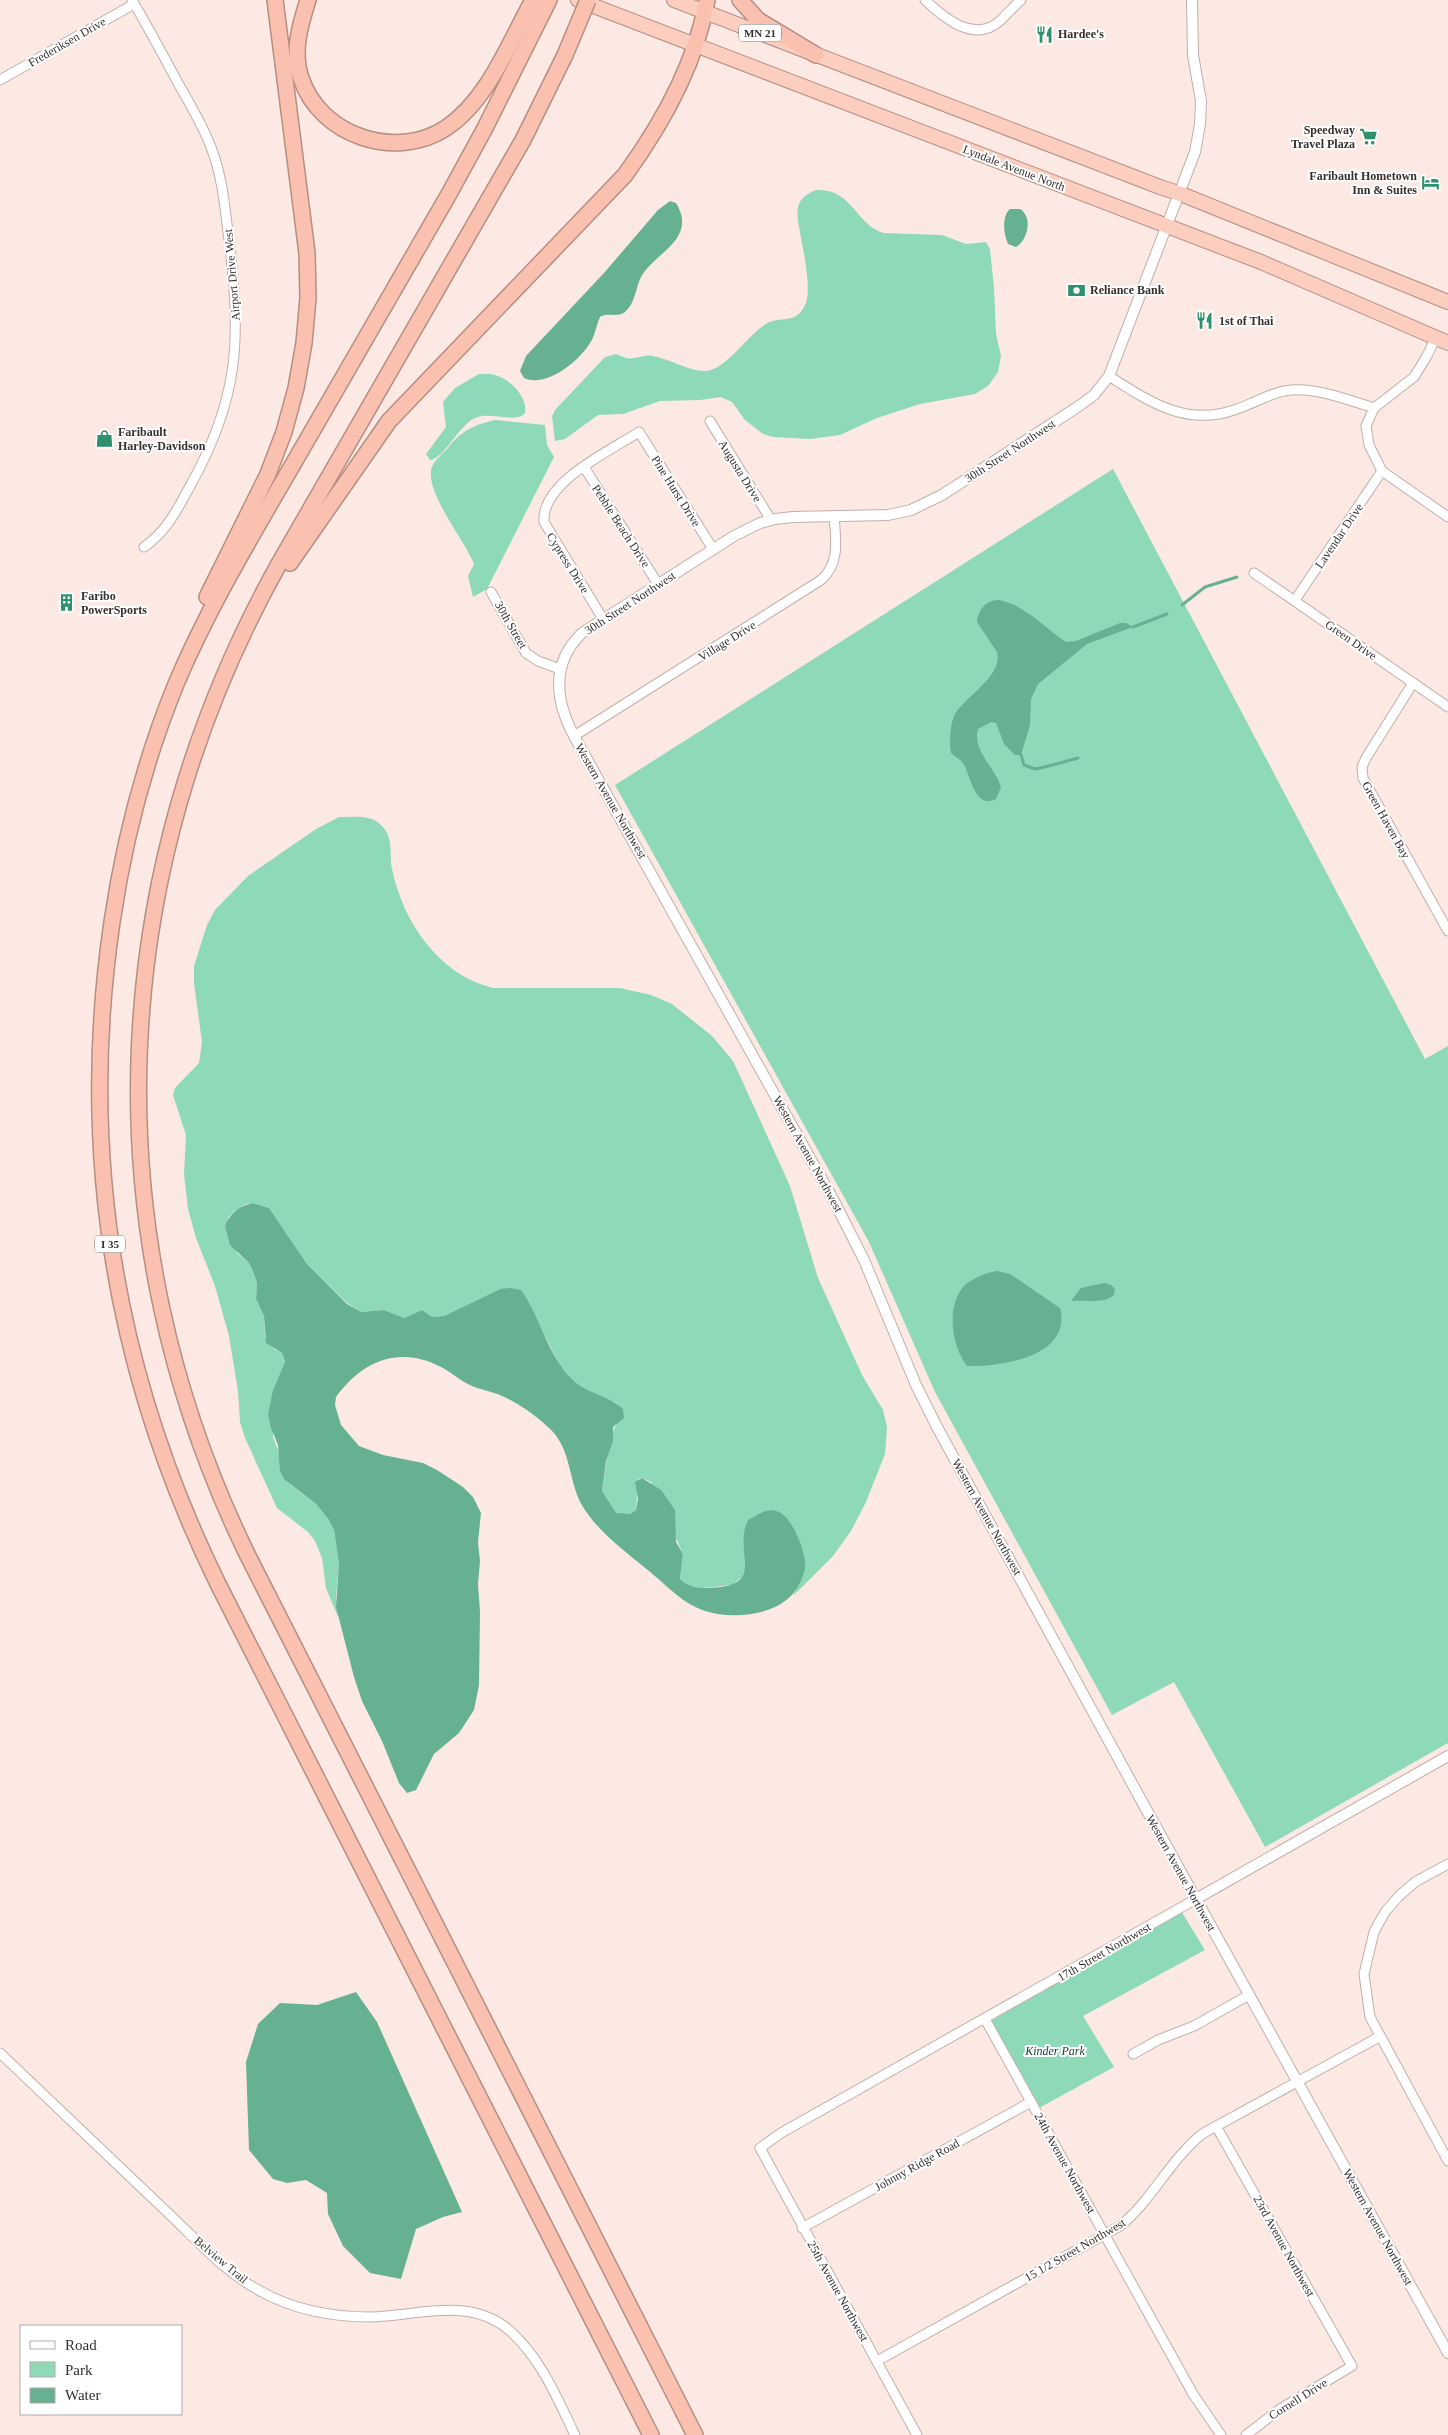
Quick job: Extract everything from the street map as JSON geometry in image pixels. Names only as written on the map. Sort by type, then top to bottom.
[{"type":"highway","points":[[153,745],[193,628],[219,571],[268,474],[281,440],[296,388],[303,352],[308,298],[307,253],[275,0]]},
{"type":"highway","points":[[282,48],[285,0]]},
{"type":"highway","points":[[310,0],[303,15],[297,38],[301,78],[309,95],[319,110],[334,124],[351,134],[369,140],[389,143],[426,138],[460,118],[485,85],[533,0]]},
{"type":"highway","name":"I 35","points":[[549,0],[449,194],[218,594],[176,684],[153,745],[134,812],[119,880],[105,972],[99,1054],[100,1150],[107,1222],[121,1307],[140,1385],[167,1468],[199,1546],[651,2435]]},
{"type":"highway","name":"Lyndale Avenue North","points":[[578,0],[1307,281],[1442,340]]},
{"type":"highway","points":[[588,0],[565,55],[523,140],[275,570],[239,640],[208,712],[175,812],[152,920],[144,974],[139,1036],[138,1124],[149,1236],[164,1322],[196,1434],[232,1524],[695,2435]]},
{"type":"highway","name":"MN 21","points":[[674,0],[706,6],[816,55]]},
{"type":"highway","points":[[740,0],[758,20],[816,55],[1160,188],[1181,194],[1448,302]]},
{"type":"highway","points":[[239,640],[338,491],[389,421],[625,175],[654,132],[695,46],[706,6]]},
{"type":"street","points":[[925,0],[958,26],[974,29],[991,26],[1021,0]]},
{"type":"street","name":"30th Street Northwest","points":[[560,668],[578,638],[603,619],[750,527],[771,520],[888,516],[911,510],[928,503],[1094,395],[1110,376],[1196,152],[1201,102],[1193,55],[1192,0]]},
{"type":"street","name":"Frederiksen Drive","points":[[0,80],[133,2]]},
{"type":"street","name":"Airport Drive West","points":[[133,2],[185,96],[212,150],[222,186],[236,298],[235,357],[230,389],[211,445],[172,518],[157,538],[144,547]]},
{"type":"street","points":[[1442,340],[1414,377],[1374,408],[1368,418],[1367,434],[1374,456],[1382,471],[1448,517]]},
{"type":"street","points":[[1110,376],[1163,408],[1188,415],[1222,413],[1272,394],[1294,390],[1315,392],[1374,408]]},
{"type":"street","name":"Augusta Drive","points":[[710,422],[771,520]]},
{"type":"street","name":"Cypress Drive","points":[[603,619],[544,522],[544,512],[558,485],[639,432]]},
{"type":"street","name":"Pine Hurst Drive","points":[[639,432],[713,549]]},
{"type":"street","name":"Pebble Beach Drive","points":[[584,467],[658,584]]},
{"type":"street","name":"Lavendar Drive","points":[[1295,600],[1382,471]]},
{"type":"street","name":"Village Drive","points":[[574,736],[821,580],[830,570],[835,557],[834,517]]},
{"type":"street","name":"Green Drive","points":[[1254,573],[1448,707]]},
{"type":"street","name":"30th Street","points":[[491,592],[526,653],[538,661],[560,668]]},
{"type":"street","name":"Western Avenue Northwest","points":[[560,668],[560,701],[574,736],[834,1201],[864,1260],[916,1386],[937,1427],[1448,2353]]},
{"type":"street","name":"Green Haven Bay","points":[[1413,683],[1366,758],[1362,767],[1363,778],[1448,931]]},
{"type":"street","name":"17th Street Northwest","points":[[760,2148],[781,2133],[985,2020],[1448,1756]]},
{"type":"street","points":[[1448,1864],[1415,1882],[1385,1912],[1374,1932],[1364,1974],[1370,2017],[1379,2037],[1448,2161]]},
{"type":"street","points":[[1133,2054],[1158,2040],[1194,2026],[1249,1995]]},
{"type":"street","name":"24th Avenue Northwest","points":[[985,2020],[1192,2394],[1221,2435]]},
{"type":"street","name":"15 1/2 Street Northwest","points":[[877,2361],[1104,2235],[1133,2215],[1190,2144],[1216,2126],[1379,2037]]},
{"type":"street","name":"Belview Trail","points":[[0,2053],[203,2247],[262,2292],[296,2307],[330,2314],[370,2317],[459,2310],[484,2315],[504,2327],[526,2347],[544,2374],[576,2435]]},
{"type":"street","name":"Johnny Ridge Road","points":[[802,2228],[1031,2102]]},
{"type":"street","name":"23rd Avenue Northwest","points":[[1216,2126],[1352,2366]]},
{"type":"street","name":"25th Avenue Northwest","points":[[760,2148],[802,2228],[917,2435]]},
{"type":"street","name":"Cornell Drive","points":[[1246,2435],[1280,2409],[1352,2366]]},
{"type":"green space","points":[[816,190],[828,191],[838,195],[866,223],[884,233],[942,235],[966,244],[986,242],[990,249],[996,334],[1001,356],[998,372],[988,386],[975,394],[920,404],[877,418],[840,435],[810,439],[773,437],[763,434],[745,420],[732,402],[721,397],[700,400],[660,401],[623,414],[598,415],[565,439],[555,441],[552,416],[555,410],[605,357],[616,354],[626,358],[659,357],[684,367],[704,371],[712,370],[728,359],[766,324],[771,321],[797,316],[805,305],[808,291],[798,223],[798,210],[802,199]]},
{"type":"green space","points":[[479,374],[493,374],[512,385],[524,401],[525,413],[521,416],[509,418],[481,416],[475,418],[463,427],[441,454],[430,460],[426,454],[446,427],[443,402],[455,388]]},
{"type":"green space","points":[[495,420],[545,425],[547,445],[554,457],[487,589],[473,597],[468,576],[474,564],[439,502],[431,477],[432,467],[434,462],[463,433],[480,424]]},
{"type":"green space","points":[[1113,469],[1425,1059],[1448,1046],[1448,1743],[1265,1847],[1174,1682],[1112,1715],[935,1392],[869,1242],[615,785]]},
{"type":"green space","points":[[339,817],[368,818],[378,822],[386,831],[390,841],[392,869],[397,889],[405,908],[426,944],[440,959],[456,971],[474,981],[493,988],[620,988],[651,995],[672,1004],[712,1036],[733,1061],[790,1186],[818,1278],[862,1375],[883,1410],[887,1427],[885,1454],[866,1502],[851,1531],[833,1556],[793,1596],[800,1580],[803,1565],[796,1532],[746,1567],[742,1577],[732,1585],[702,1588],[685,1585],[680,1579],[683,1554],[651,1482],[642,1478],[638,1479],[636,1510],[630,1514],[616,1514],[602,1491],[610,1443],[619,1420],[617,1403],[584,1389],[572,1380],[560,1366],[530,1306],[500,1289],[444,1316],[432,1317],[422,1310],[404,1318],[384,1310],[361,1312],[347,1303],[307,1264],[269,1208],[254,1203],[246,1204],[233,1212],[228,1218],[237,1253],[249,1263],[257,1283],[256,1299],[264,1316],[265,1337],[274,1349],[282,1353],[285,1363],[273,1390],[273,1437],[291,1485],[316,1504],[329,1520],[334,1530],[339,1564],[336,1597],[338,1617],[326,1588],[322,1558],[315,1541],[308,1532],[277,1508],[245,1438],[240,1422],[238,1391],[229,1336],[215,1286],[196,1238],[188,1209],[184,1175],[186,1135],[173,1095],[175,1088],[199,1063],[202,1042],[194,983],[194,966],[207,925],[215,910],[248,876],[316,829]]},
{"type":"green space","name":"Kinder Park","points":[[1181,1911],[1205,1950],[1083,2016],[1114,2067],[1039,2108],[991,2021]]},
{"type":"water","points":[[670,201],[676,203],[681,215],[682,226],[672,244],[647,268],[641,277],[628,309],[622,314],[600,317],[590,343],[562,371],[542,379],[524,378],[520,371],[526,356],[604,273],[658,210]]},
{"type":"water","points":[[1010,209],[1020,209],[1027,217],[1028,223],[1024,239],[1016,247],[1008,244],[1005,236],[1004,221]]},
{"type":"water","points":[[994,600],[999,600],[1027,612],[1066,642],[1076,641],[1120,623],[1126,623],[1133,627],[1087,644],[1038,684],[1031,699],[1030,725],[1021,755],[1015,755],[1004,744],[996,723],[991,722],[978,729],[978,745],[1001,787],[996,799],[989,801],[983,800],[978,796],[963,763],[951,753],[950,738],[955,714],[989,677],[998,661],[997,652],[977,622],[983,606]]},
{"type":"water","points":[[253,1203],[269,1208],[307,1264],[347,1304],[361,1312],[384,1310],[404,1318],[422,1310],[432,1317],[444,1316],[500,1289],[521,1290],[528,1300],[557,1361],[565,1371],[579,1385],[617,1404],[623,1409],[624,1418],[613,1427],[613,1441],[606,1461],[602,1491],[616,1513],[630,1514],[636,1510],[638,1499],[635,1482],[642,1478],[661,1490],[675,1510],[676,1542],[683,1554],[680,1579],[686,1584],[709,1588],[727,1586],[738,1581],[743,1574],[745,1565],[744,1532],[748,1520],[765,1511],[776,1511],[788,1519],[804,1554],[805,1571],[793,1594],[783,1603],[771,1609],[743,1615],[714,1613],[689,1604],[598,1527],[578,1498],[560,1442],[543,1422],[530,1412],[502,1396],[470,1385],[445,1369],[425,1360],[411,1357],[396,1357],[382,1360],[370,1366],[346,1384],[336,1397],[335,1405],[341,1425],[359,1446],[383,1455],[423,1463],[437,1470],[463,1487],[473,1497],[481,1513],[478,1542],[480,1561],[478,1584],[480,1612],[479,1685],[474,1710],[459,1733],[434,1754],[416,1790],[407,1793],[399,1783],[382,1741],[362,1701],[354,1677],[336,1607],[339,1564],[334,1530],[329,1520],[316,1504],[284,1479],[280,1471],[278,1445],[268,1415],[273,1390],[285,1362],[282,1353],[266,1343],[264,1316],[256,1299],[257,1283],[249,1263],[230,1245],[225,1226],[236,1210]]},
{"type":"water","points":[[997,1271],[1010,1274],[1060,1308],[1061,1325],[1055,1338],[1045,1348],[1031,1356],[998,1364],[967,1366],[962,1358],[955,1337],[953,1314],[955,1303],[959,1293],[968,1282]]},
{"type":"water","points":[[1104,1283],[1111,1285],[1115,1289],[1114,1295],[1110,1298],[1099,1301],[1071,1301],[1081,1288]]},
{"type":"water","points":[[356,1992],[377,2022],[462,2212],[443,2217],[416,2229],[401,2279],[370,2273],[343,2246],[328,2214],[327,2193],[306,2180],[287,2183],[273,2179],[249,2150],[246,2062],[258,2024],[280,2003],[317,2005]]},
{"type":"waterway","points":[[1182,605],[1205,587],[1237,577]]},
{"type":"waterway","points":[[1133,627],[1167,614]]},
{"type":"waterway","points":[[1021,755],[1024,765],[1035,769],[1078,758]]},
{"type":"place","name":"Hardee's","points":[[1044,34]]},
{"type":"place","name":"Speedway Travel Plaza","points":[[1369,137]]},
{"type":"place","name":"Faribault Hometown Inn & Suites","points":[[1431,183]]},
{"type":"place","name":"Reliance Bank","points":[[1076,290]]},
{"type":"place","name":"1st of Thai","points":[[1205,321]]},
{"type":"place","name":"Faribault Harley-Davidson","points":[[104,439]]},
{"type":"place","name":"Faribo PowerSports","points":[[67,603]]}]
